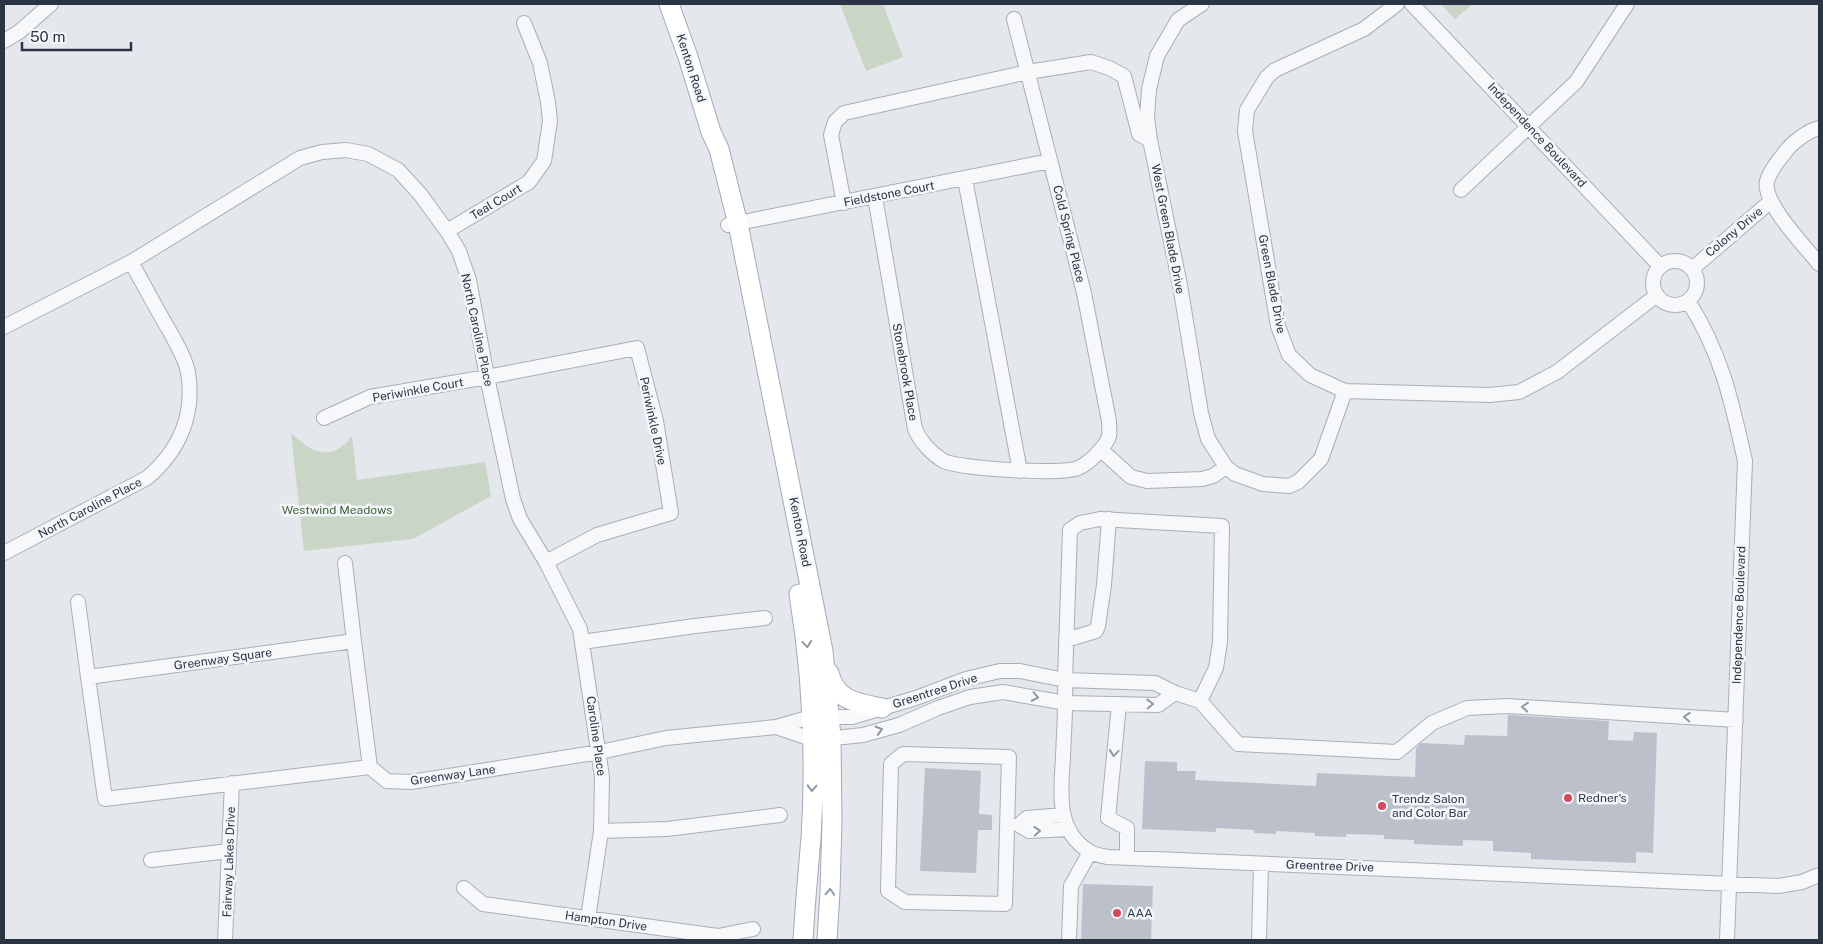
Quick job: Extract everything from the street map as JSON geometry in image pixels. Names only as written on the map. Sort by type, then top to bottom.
[{"type":"main road","name":"Kenton Road","points":[[670,4],[711,132],[712,155],[733,225],[823,651],[821,717],[811,739],[813,761],[810,838],[803,940]]},
{"type":"main road","name":"Kenton Road","points":[[733,225],[787,516],[821,717],[831,737],[830,892],[826,940]]},
{"type":"main road","points":[[823,651],[831,683],[842,696],[856,703],[882,708]]},
{"type":"street","points":[[4,41],[19,32],[51,4]]},
{"type":"street","name":"West Green Blade Drive","points":[[1202,4],[1178,20],[1157,56],[1149,89],[1147,118],[1180,285],[1201,413],[1208,439],[1226,467]]},
{"type":"street","name":"Green Blade Drive","points":[[1396,4],[1364,29],[1275,70],[1267,77],[1247,110],[1245,132],[1278,326],[1289,355],[1310,375],[1345,391],[1489,395],[1519,392],[1556,372],[1657,295]]},
{"type":"street","name":"Independence Boulevard","points":[[1412,4],[1660,266]]},
{"type":"street","points":[[1461,190],[1576,82],[1627,4]]},
{"type":"street","name":"Cold Spring Place","points":[[1014,19],[1084,293],[1109,421],[1109,435],[1101,450]]},
{"type":"street","name":"Teal Court","points":[[447,231],[529,182],[544,161],[550,121],[548,102],[540,63],[524,23]]},
{"type":"street","points":[[844,203],[831,135],[835,122],[844,113],[1028,72],[1090,62],[1109,68],[1124,76],[1139,134],[1150,140]]},
{"type":"street","name":"Colony Drive","points":[[1692,269],[1771,201],[1767,183],[1775,165],[1785,151],[1813,129],[1819,128]]},
{"type":"street","name":"North Caroline Place","points":[[4,327],[132,262],[300,158],[322,152],[346,150],[368,154],[398,170],[420,194],[459,251],[468,280],[513,499],[520,519],[546,562]]},
{"type":"street","name":"Fieldstone Court","points":[[733,225],[1050,161]]},
{"type":"street","points":[[965,179],[1020,471]]},
{"type":"street","name":"Stonebrook Place","points":[[874,197],[915,429],[919,438],[943,461],[949,463],[1020,471],[1077,469],[1101,450]]},
{"type":"street","points":[[1771,201],[1778,213],[1819,264]]},
{"type":"street","points":[[1671,261],[1677,261],[1683,262],[1692,269],[1697,283],[1696,290],[1688,300],[1683,303],[1672,304],[1657,295],[1653,286],[1653,280],[1660,266],[1671,261]]},
{"type":"street","name":"North Caroline Place","points":[[4,553],[147,478],[161,466],[173,450],[186,421],[189,406],[188,372],[181,353],[132,262]]},
{"type":"street","name":"Independence Boulevard","points":[[1688,300],[1722,368],[1732,402],[1745,461],[1727,940]]},
{"type":"street","name":"Periwinkle Drive","points":[[487,378],[637,348],[656,421],[671,513],[598,535],[546,562]]},
{"type":"street","name":"Periwinkle Court","points":[[324,418],[370,397],[487,378]]},
{"type":"street","points":[[1101,450],[1131,477],[1147,480],[1202,479],[1213,476],[1226,467],[1235,474],[1262,484],[1289,486],[1298,482],[1321,459],[1345,391]]},
{"type":"street","points":[[1068,940],[1071,886],[1090,852],[1077,842],[1069,829],[1063,814],[1060,798],[1066,703],[1065,680],[1070,530],[1080,523],[1109,519],[1222,526],[1220,642],[1216,668],[1200,702],[1238,744],[1397,752],[1432,723],[1467,708],[1508,706],[1736,720]]},
{"type":"street","points":[[1066,640],[1096,631],[1098,626],[1104,585],[1109,519]]},
{"type":"street","name":"Caroline Place","points":[[546,562],[580,629],[600,752],[602,777],[600,830],[588,918]]},
{"type":"street","points":[[78,602],[105,799],[370,767],[345,564]]},
{"type":"street","points":[[582,642],[765,618]]},
{"type":"street","name":"Greenway Square","points":[[88,677],[354,641]]},
{"type":"street","name":"Greentree Drive","points":[[821,717],[852,717],[916,698],[966,679],[1000,671],[1020,671],[1065,680],[1155,683],[1200,702]]},
{"type":"street","name":"Greentree Drive","points":[[811,739],[863,735],[899,725],[956,701],[1003,692],[1066,703],[1158,705],[1175,692]]},
{"type":"street","points":[[1119,704],[1108,818],[1127,828],[1127,858]]},
{"type":"street","name":"Greenway Lane","points":[[370,767],[387,781],[411,782],[600,752],[666,738],[776,727],[821,717]]},
{"type":"street","name":"Greenway Lane","points":[[776,727],[811,739]]},
{"type":"street","points":[[903,754],[1009,757],[1013,825],[1005,904],[905,902],[888,891],[891,764],[903,754]]},
{"type":"street","name":"Fairway Lakes Drive","points":[[226,940],[232,783]]},
{"type":"street","points":[[1013,825],[1027,818],[1063,814]]},
{"type":"street","points":[[600,830],[667,829],[780,816]]},
{"type":"street","points":[[1013,825],[1029,832],[1069,829]]},
{"type":"street","points":[[151,860],[229,851]]},
{"type":"street","name":"Greentree Drive","points":[[1090,852],[1108,858],[1778,886],[1802,882],[1819,875]]},
{"type":"street","points":[[1259,940],[1261,864]]},
{"type":"street","name":"Hampton Drive","points":[[464,888],[483,904],[718,936],[753,930]]},
{"type":"green space","points":[[840,4],[883,4],[903,57],[866,71]]},
{"type":"green space","points":[[1441,4],[1473,4],[1455,19]]},
{"type":"green space","name":"Westwind Meadows","points":[[291,433],[307,446],[322,452],[337,450],[352,436],[357,480],[485,462],[491,496],[413,539],[304,551]]},
{"type":"building","points":[[1508,715],[1609,721],[1608,740],[1633,741],[1634,732],[1657,733],[1653,853],[1636,852],[1636,863],[1531,859],[1531,853],[1493,851],[1493,841],[1463,840],[1463,846],[1414,844],[1414,840],[1384,839],[1384,835],[1346,834],[1346,837],[1315,836],[1315,833],[1276,831],[1276,834],[1254,833],[1254,830],[1216,828],[1216,832],[1142,829],[1145,761],[1177,762],[1177,771],[1196,771],[1195,780],[1316,786],[1317,773],[1415,777],[1416,748],[1421,743],[1464,745],[1465,735],[1507,736]]},
{"type":"building","points":[[925,768],[981,771],[979,814],[992,815],[992,830],[978,830],[976,873],[920,871]]},
{"type":"building","name":"AAA","points":[[1083,884],[1153,886],[1151,940],[1081,940]]},
{"type":"place","name":"Redner's","points":[[1568,798]]},
{"type":"place","name":"Trendz Salon and Color Bar","points":[[1382,806]]},
{"type":"place","name":"AAA","points":[[1117,913]]}]
